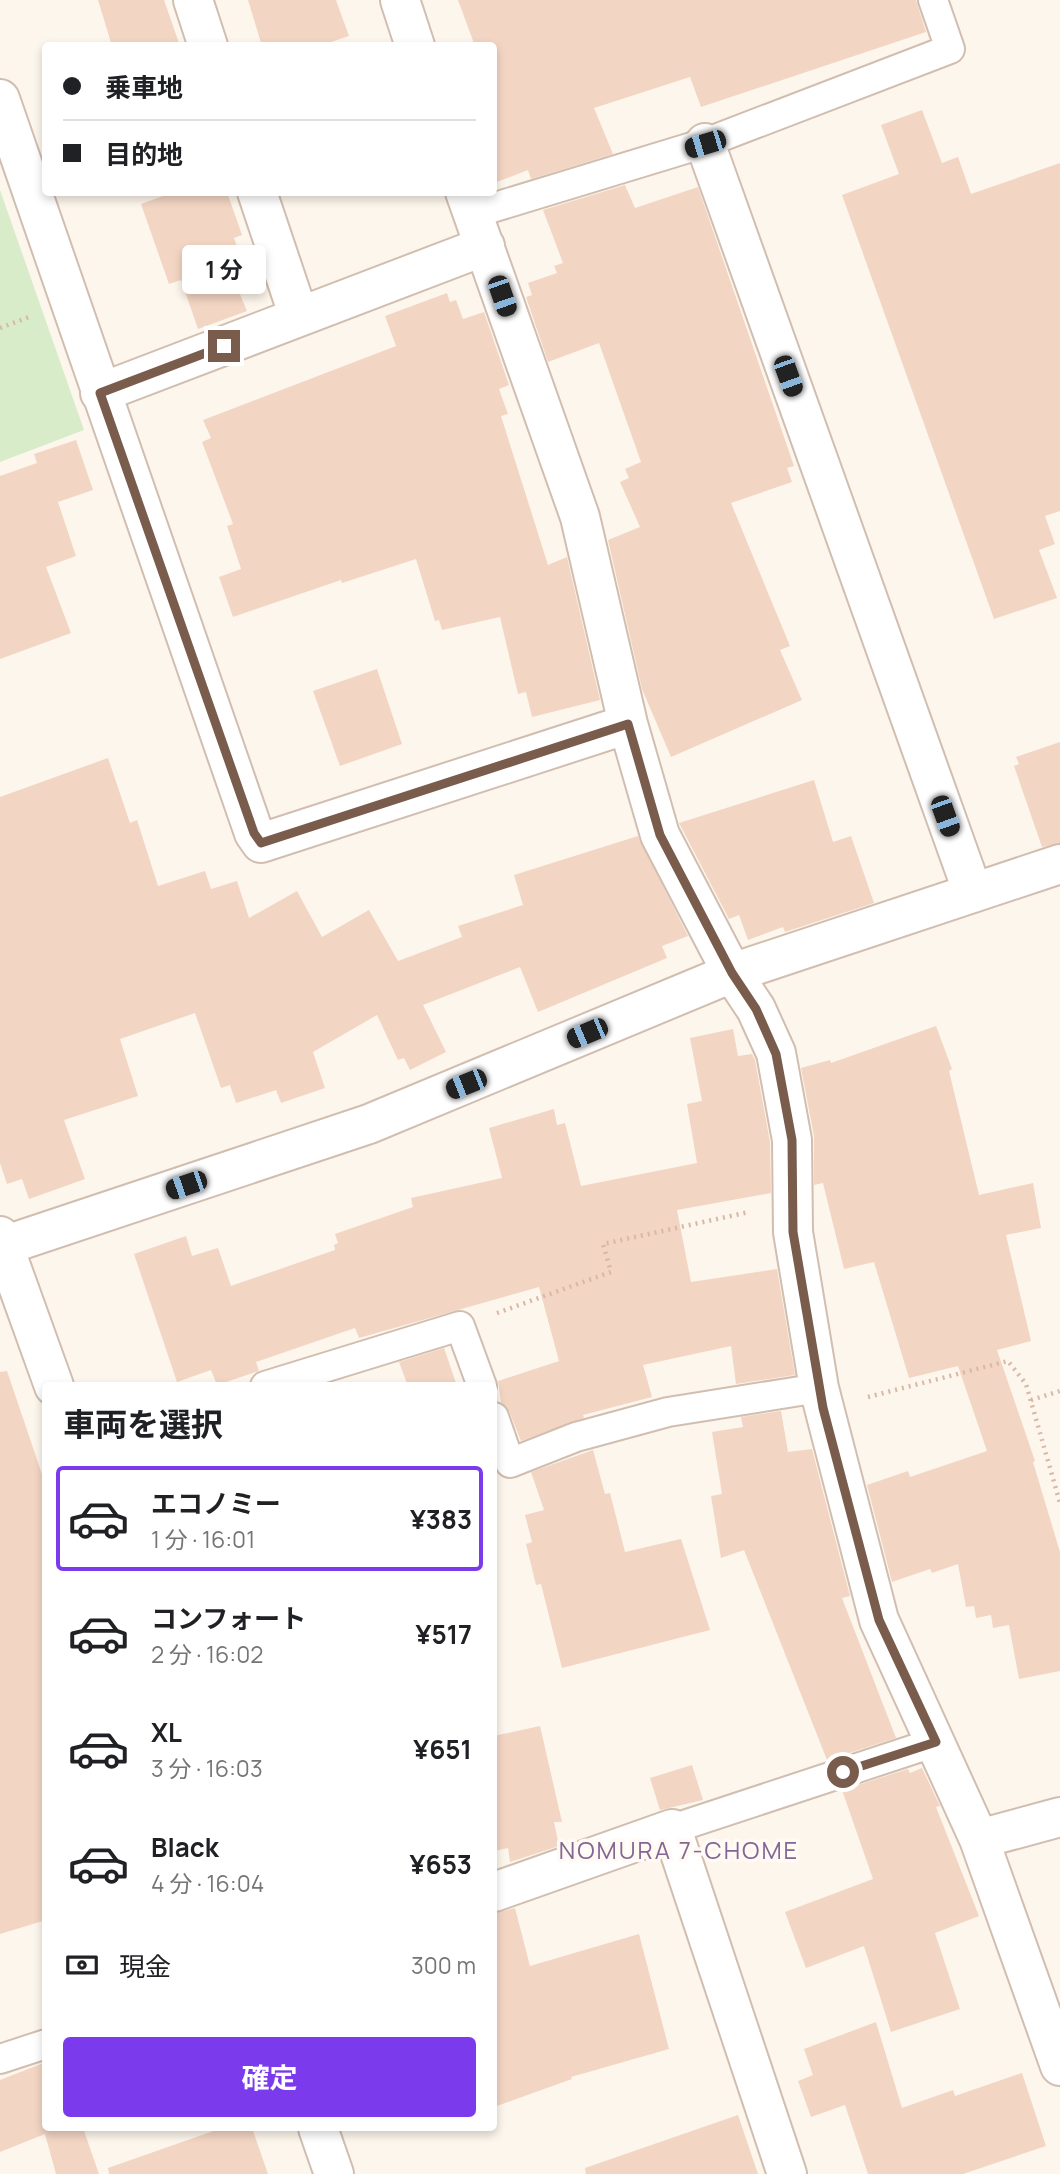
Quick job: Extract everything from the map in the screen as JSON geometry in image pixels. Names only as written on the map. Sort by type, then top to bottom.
[{"type":"street","points":[[193,0],[207,42]]},
{"type":"street","points":[[400,0],[414,42]]},
{"type":"street","points":[[0,99],[254,833],[261,843],[628,724]]},
{"type":"street","points":[[705,144],[973,893]]},
{"type":"street","points":[[258,196],[299,317]]},
{"type":"street","points":[[100,393],[299,317],[474,218],[580,517],[628,724],[660,835],[732,973],[756,1009],[776,1054],[792,1140],[793,1232],[821,1398],[879,1620],[979,1839],[1060,2066]]},
{"type":"street","points":[[53,1382],[1,1243],[369,1124],[732,973],[1060,864]]},
{"type":"street","points":[[979,1839],[1060,1817]]},
{"type":"street","points":[[497,1891],[672,1829],[787,2174]]},
{"type":"street","points":[[319,2131],[334,2174]]},
{"type":"lane","points":[[474,218],[705,144],[950,49],[933,0]]},
{"type":"lane","points":[[277,1382],[460,1326],[481,1382]]},
{"type":"lane","points":[[497,1426],[510,1463],[576,1437],[668,1412],[821,1398]]},
{"type":"lane","points":[[672,1829],[936,1742]]},
{"type":"lane","points":[[0,2059],[42,2045]]},
{"type":"path","points":[[460,1326],[611,1272],[603,1244],[794,1202]]},
{"type":"path","points":[[821,1398],[947,1379],[1008,1361],[1026,1384],[1060,1503]]},
{"type":"path","points":[[1031,1400],[1060,1391]]},
{"type":"green space","points":[[0,190],[84,430],[0,462]]},
{"type":"building","points":[[98,0],[164,0],[179,42],[111,42]]},
{"type":"building","points":[[248,0],[336,0],[349,36],[331,42],[261,42]]},
{"type":"building","points":[[458,0],[916,0],[926,32],[701,107],[690,77],[594,108],[613,154],[531,179],[528,170],[497,182],[497,42],[474,42]]},
{"type":"building","points":[[922,110],[942,163],[958,157],[971,194],[1060,163],[1060,511],[1045,516],[1055,544],[1039,550],[1057,598],[994,619],[842,195],[899,174],[881,125]]},
{"type":"building","points":[[625,185],[635,208],[698,187],[794,466],[787,468],[792,482],[731,503],[790,646],[780,650],[802,700],[671,757],[642,689],[608,540],[640,527],[620,482],[629,478],[625,469],[641,462],[599,343],[548,362],[526,297],[532,295],[528,283],[557,273],[554,266],[563,263],[543,210]]},
{"type":"building","points":[[163,196],[228,196],[242,235],[234,238],[252,288],[239,292],[247,311],[198,329],[181,280],[169,284],[141,204]]},
{"type":"building","points":[[447,293],[450,302],[456,300],[463,319],[484,312],[509,385],[499,389],[508,414],[501,416],[548,565],[567,557],[600,700],[532,717],[526,692],[518,694],[500,617],[442,630],[439,620],[435,621],[416,559],[342,583],[341,580],[233,617],[219,577],[241,569],[227,526],[233,524],[202,442],[211,438],[203,420],[396,346],[385,316]]},
{"type":"building","points":[[76,440],[93,490],[58,502],[76,556],[46,567],[71,633],[0,659],[0,476],[37,463],[34,454]]},
{"type":"building","points":[[377,669],[402,744],[340,766],[313,691]]},
{"type":"building","points":[[1060,742],[1060,843],[1042,847],[1014,766],[1019,764],[1016,757]]},
{"type":"building","points":[[108,758],[130,823],[137,820],[158,886],[205,871],[211,889],[237,881],[249,918],[297,891],[322,937],[369,910],[398,961],[462,937],[458,926],[523,905],[514,875],[638,836],[688,936],[662,946],[667,958],[538,1012],[520,967],[423,1005],[446,1052],[410,1070],[404,1058],[398,1060],[377,1015],[313,1052],[325,1088],[281,1103],[276,1090],[236,1103],[230,1085],[221,1088],[195,1013],[120,1039],[138,1096],[64,1120],[85,1179],[29,1199],[22,1179],[7,1184],[0,1163],[0,797]]},
{"type":"building","points":[[814,780],[833,842],[851,836],[874,903],[785,932],[783,927],[748,940],[739,915],[729,919],[679,823]]},
{"type":"building","points":[[936,1026],[952,1069],[949,1071],[979,1195],[1033,1183],[1041,1228],[1006,1235],[1031,1341],[997,1350],[1035,1461],[1033,1462],[1060,1552],[1060,1671],[1019,1679],[1009,1625],[993,1628],[991,1615],[976,1618],[974,1606],[966,1607],[958,1564],[932,1573],[930,1569],[892,1582],[867,1485],[908,1471],[910,1477],[987,1451],[958,1366],[909,1378],[874,1262],[844,1269],[823,1183],[814,1185],[814,1136],[801,1068],[830,1060],[831,1063]]},
{"type":"building","points":[[733,1029],[738,1056],[752,1054],[770,1142],[771,1193],[677,1210],[691,1282],[777,1269],[795,1375],[736,1384],[731,1346],[643,1365],[652,1397],[583,1415],[584,1418],[521,1441],[509,1411],[501,1402],[498,1381],[559,1361],[539,1287],[359,1338],[355,1328],[256,1362],[259,1371],[226,1382],[216,1382],[211,1370],[177,1382],[134,1254],[186,1236],[192,1256],[218,1248],[231,1286],[335,1250],[334,1245],[338,1243],[335,1234],[413,1207],[411,1198],[502,1178],[489,1128],[554,1109],[557,1125],[565,1123],[581,1186],[697,1163],[687,1104],[702,1101],[690,1038]]},
{"type":"building","points":[[444,1348],[456,1382],[406,1382],[399,1362]]},
{"type":"building","points":[[7,1371],[42,1474],[42,1921],[0,1934],[0,1372]]},
{"type":"building","points":[[781,1411],[788,1452],[812,1449],[850,1596],[842,1598],[896,1738],[827,1760],[744,1550],[721,1558],[711,1496],[722,1494],[712,1432],[743,1427],[741,1417]]},
{"type":"building","points":[[593,1450],[605,1494],[610,1493],[625,1552],[681,1539],[710,1630],[562,1668],[541,1584],[536,1585],[526,1544],[532,1542],[525,1515],[544,1510],[531,1472]]},
{"type":"building","points":[[540,1726],[562,1822],[554,1822],[559,1846],[510,1862],[508,1848],[497,1850],[497,1735]]},
{"type":"building","points":[[692,1765],[703,1800],[660,1810],[650,1778]]},
{"type":"building","points":[[922,1768],[940,1806],[936,1807],[979,1916],[935,1933],[960,2009],[891,2032],[864,1946],[806,1968],[785,1912],[873,1879],[842,1790],[908,1769],[910,1773]]},
{"type":"building","points":[[515,1908],[530,1966],[639,1934],[669,2049],[571,2077],[572,2079],[497,2106],[497,1912]]},
{"type":"building","points":[[876,2022],[902,2108],[953,2090],[955,2096],[1022,2073],[1046,2146],[963,2174],[868,2174],[845,2105],[811,2117],[798,2081],[813,2075],[804,2049]]},
{"type":"building","points":[[42,2064],[42,2131],[84,2131],[99,2174],[56,2174],[45,2134],[0,2152],[0,2080]]},
{"type":"building","points":[[738,2115],[758,2174],[586,2174],[585,2168]]},
{"type":"building","points":[[213,2131],[253,2131],[268,2174],[109,2174],[108,2168]]},
{"type":"district","name":"NOMURA 7-CHOME","points":[[679,1849]]},
{"type":"route","points":[[224,346],[100,393],[254,833],[261,843],[628,724],[660,835],[732,973],[756,1009],[776,1054],[792,1140],[793,1232],[823,1408],[879,1620],[936,1742],[843,1772]]}]
